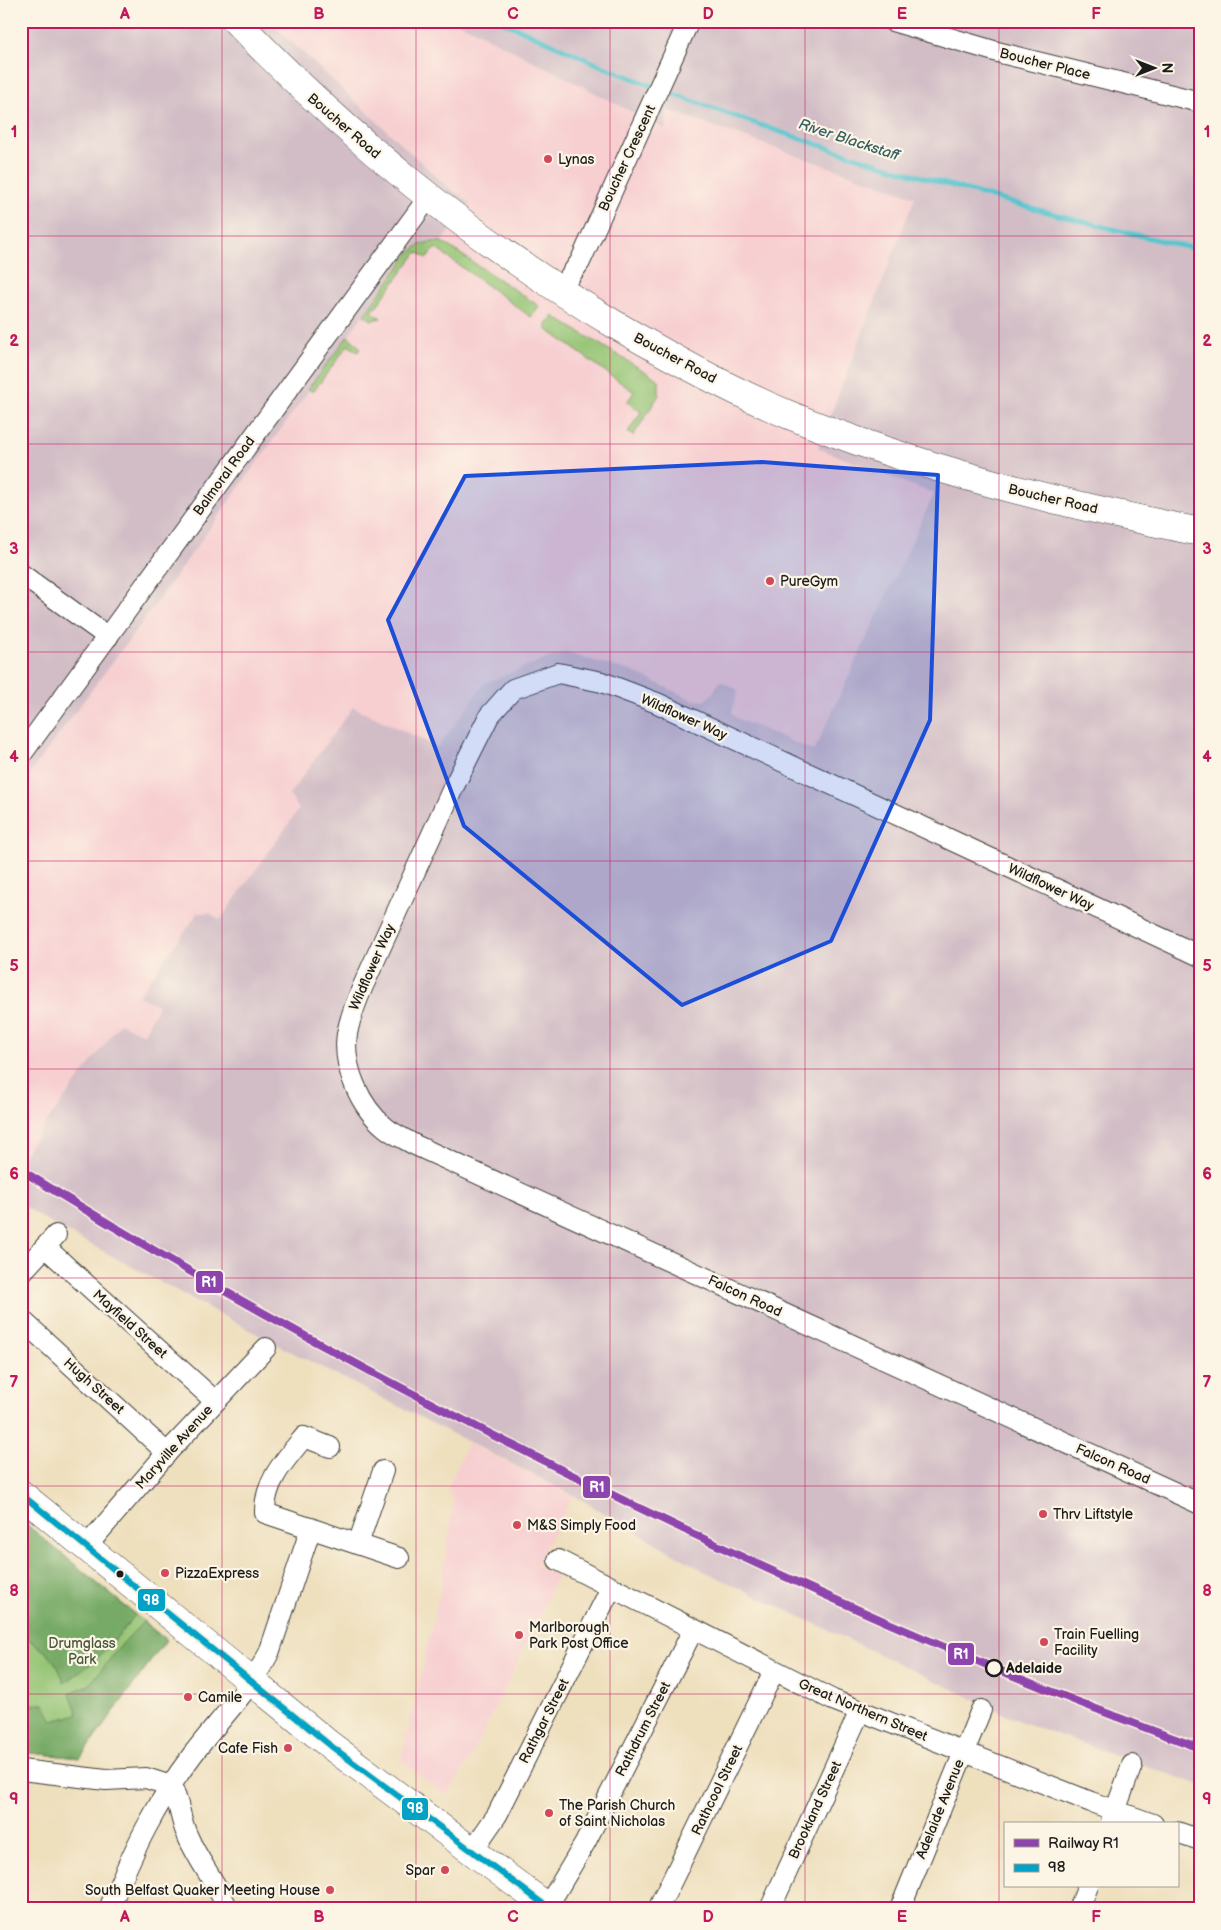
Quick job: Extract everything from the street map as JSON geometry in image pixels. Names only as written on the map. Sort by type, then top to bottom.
[{"type":"street","name":"Boucher Road","points":[[236,21],[317,103],[428,198],[516,262],[683,365],[786,413],[860,442],[997,486],[1200,532]]},
{"type":"street","name":"Boucher Crescent","points":[[559,290],[580,262],[652,107],[689,21]]},
{"type":"street","name":"Boucher Place","points":[[892,21],[1001,53],[1200,102]]},
{"type":"street","name":"Balmoral Road","points":[[21,756],[428,198]]},
{"type":"street","points":[[21,574],[108,637]]},
{"type":"street","name":"Wildflower Way","points":[[347,1036],[351,1015],[363,986],[453,788],[489,716],[513,689],[558,673],[602,682],[657,703],[1200,956]]},
{"type":"street","name":"Falcon Road","points":[[347,1036],[347,1054],[362,1103],[384,1127],[414,1145],[1200,1504]]},
{"type":"street","name":"Mayfield Street","points":[[21,1273],[50,1241],[215,1401]]},
{"type":"street","name":"Hugh Street","points":[[21,1319],[168,1453]]},
{"type":"street","name":"Maryville Avenue","points":[[85,1548],[215,1401],[266,1348]]},
{"type":"street","points":[[330,1448],[304,1437],[276,1471],[265,1500],[265,1513],[399,1558]]},
{"type":"street","points":[[358,1544],[382,1471]]},
{"type":"street","points":[[21,1494],[85,1548],[253,1681],[331,1746],[548,1908]]},
{"type":"street","points":[[110,1909],[134,1847],[171,1786],[193,1754],[253,1681],[269,1653],[311,1528]]},
{"type":"street","name":"Great Northern Street","points":[[558,1560],[774,1671],[860,1711],[963,1752],[1112,1817],[1141,1822]]},
{"type":"street","name":"Rathgar Street","points":[[472,1851],[497,1815],[611,1588]]},
{"type":"street","name":"Rathdrum Street","points":[[548,1908],[585,1843],[693,1630]]},
{"type":"street","name":"Rathcool Street","points":[[658,1909],[774,1671]]},
{"type":"street","name":"Adelaide Avenue","points":[[900,1909],[963,1752],[982,1710]]},
{"type":"street","name":"Brookland Street","points":[[770,1909],[860,1711]]},
{"type":"street","points":[[1112,1817],[1132,1765]]},
{"type":"street","points":[[21,1770],[106,1780],[146,1778],[171,1786],[176,1795],[188,1837],[220,1891],[228,1909]]},
{"type":"street","points":[[1178,1832],[1200,1840]]},
{"type":"street","points":[[1080,1909],[1087,1888]]},
{"type":"highlighted area","points":[[762,462],[938,475],[930,720],[831,941],[682,1005],[464,826],[388,620],[465,476]]},
{"type":"shaded area","points":[[21,21],[269,21],[442,182],[470,203],[442,241],[421,244],[410,251],[401,262],[146,617],[21,785]]},
{"type":"shaded area","points":[[269,21],[456,21],[665,129],[667,110],[915,197],[818,448],[934,494],[814,752],[736,718],[719,682],[712,694],[704,701],[693,700],[631,671],[566,653],[550,657],[485,683],[438,747],[299,809],[220,920],[209,913],[198,913],[138,996],[158,1005],[144,1034],[120,1023],[28,1148],[21,1144],[21,785],[401,262],[410,251],[431,241],[470,203],[442,182]]},
{"type":"shaded area","points":[[456,21],[1200,21],[1200,1785],[1022,1722],[704,1571],[573,1495],[270,1341],[47,1221],[21,1204],[21,1161],[28,1148],[120,1023],[144,1034],[158,1005],[138,996],[198,913],[209,913],[220,920],[299,809],[289,795],[353,707],[438,747],[485,683],[550,657],[566,653],[631,671],[693,700],[704,701],[712,694],[720,681],[738,690],[732,712],[736,718],[814,751],[934,494],[818,448],[915,197],[667,110],[665,129]]},
{"type":"shaded area","points":[[468,1443],[573,1495],[536,1566],[557,1575],[518,1661],[469,1761],[446,1796],[401,1760],[441,1587],[454,1500],[447,1489]]},
{"type":"green space","points":[[430,242],[442,242],[539,306],[531,317],[435,248],[427,258],[417,252],[372,312],[381,318],[372,320],[364,315],[410,252],[420,245]]},
{"type":"green space","points":[[553,316],[659,380],[659,395],[633,436],[628,432],[641,412],[627,402],[634,392],[545,328]]},
{"type":"green space","points":[[348,336],[360,347],[358,352],[348,345],[313,392],[308,389]]},
{"type":"green space","name":"Drumglass Park","points":[[21,1520],[166,1640],[80,1758],[21,1752]]},
{"type":"green space","points":[[21,1520],[135,1615],[102,1653],[86,1668],[64,1683],[57,1666],[48,1654],[21,1634]]},
{"type":"green space","points":[[143,1622],[166,1640],[80,1758],[21,1752],[21,1705],[44,1704],[53,1721],[78,1714],[70,1693],[89,1685],[123,1643]]},
{"type":"waterway","name":"River Blackstaff","points":[[501,21],[604,67],[655,87]]},
{"type":"waterway","name":"River Blackstaff","points":[[663,90],[795,137],[928,179],[1064,217],[1200,250]]},
{"type":"rail line","name":"R1","points":[[21,1170],[87,1211],[289,1327],[426,1401],[564,1471],[720,1547],[958,1653],[1119,1718],[1200,1748]]},
{"type":"transit line","name":"98","points":[[21,1494],[331,1746],[550,1909]]},
{"type":"place","name":"Lynas","points":[[548,159]]},
{"type":"place","name":"PureGym","points":[[770,581]]},
{"type":"place","name":"Thrv Liftstyle","points":[[1043,1514]]},
{"type":"place","name":"M&S Simply Food","points":[[517,1525]]},
{"type":"place","name":"PizzaExpress","points":[[165,1573]]},
{"type":"place","name":"Marlborough Park Post Office","points":[[519,1635]]},
{"type":"place","name":"Train Fuelling Facility","points":[[1044,1642]]},
{"type":"place","name":"Adelaide","points":[[994,1668]]},
{"type":"place","name":"Camile","points":[[188,1697]]},
{"type":"place","name":"Cafe Fish","points":[[288,1748]]},
{"type":"place","name":"The Parish Church of Saint Nicholas","points":[[549,1813]]},
{"type":"place","name":"Spar","points":[[445,1870]]},
{"type":"place","name":"South Belfast Quaker Meeting House","points":[[330,1890]]}]
